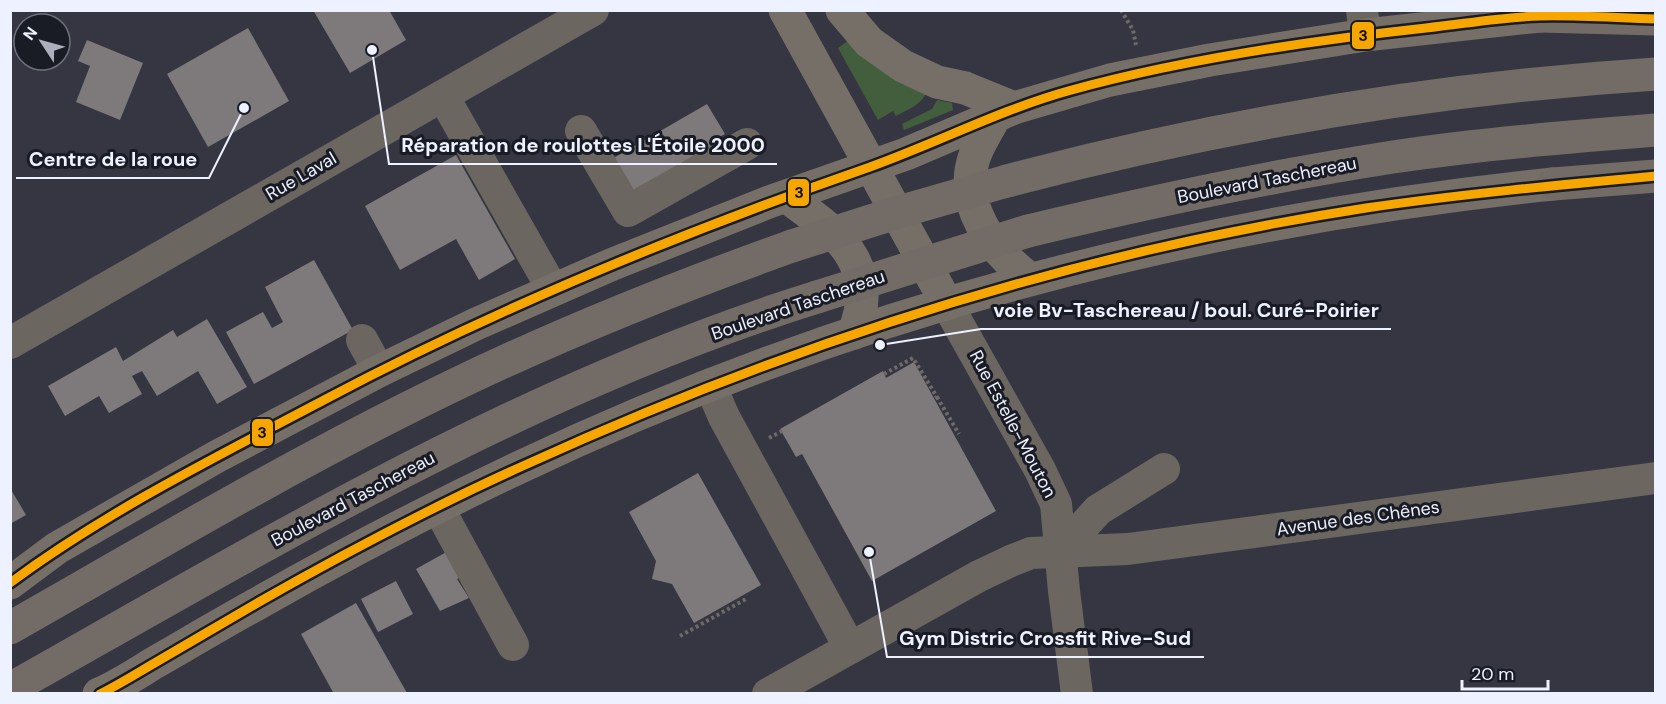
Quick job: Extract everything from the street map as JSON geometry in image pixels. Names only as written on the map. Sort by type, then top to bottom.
[{"type":"highway","points":[[1538,13],[1656,19]]},
{"type":"highway","points":[[10,628],[253,489],[445,389],[585,326],[792,246],[1007,181],[1212,132],[1357,107],[1487,89],[1656,74]]},
{"type":"highway","name":"Boulevard Taschereau","points":[[10,689],[330,509],[439,452],[554,399],[660,354],[764,314],[1028,231],[1186,194],[1357,163],[1515,142],[1656,130]]},
{"type":"highway","points":[[1553,184],[1656,176]]},
{"type":"main road","points":[[785,10],[946,304]]},
{"type":"main road","points":[[842,10],[869,42],[903,66],[937,82],[965,88],[1004,113]]},
{"type":"main road","points":[[10,583],[57,548],[216,458],[379,371],[476,324],[623,260],[917,150],[1004,113],[1091,85],[1236,55],[1364,23],[1538,13]]},
{"type":"main road","points":[[1004,113],[978,147],[972,167],[970,188],[972,200],[983,226],[995,246],[1009,263],[1030,279]]},
{"type":"main road","points":[[99,693],[322,567],[438,507],[606,427],[710,385],[854,333],[1030,279],[1144,250],[1309,218],[1472,193],[1553,184]]},
{"type":"main road","points":[[787,197],[829,229],[854,260],[860,276],[862,298],[854,333]]},
{"type":"street","name":"Rue Laval","points":[[10,343],[593,10]]},
{"type":"street","points":[[443,96],[553,290]]},
{"type":"street","points":[[572,136],[628,210],[747,144]]},
{"type":"street","name":"Rue Estelle-Mouton","points":[[946,304],[1052,493],[1057,511],[1077,693]]},
{"type":"street","points":[[362,340],[379,371]]},
{"type":"street","points":[[710,385],[724,417],[850,648]]},
{"type":"street","points":[[1060,552],[1098,510],[1164,470]]},
{"type":"street","name":"Avenue des Chênes","points":[[768,693],[1013,560],[1031,553],[1128,549],[1656,478]]},
{"type":"street","points":[[438,507],[513,645]]},
{"type":"path","points":[[1121,10],[1133,30],[1137,48]]},
{"type":"path","points":[[884,374],[913,358],[935,398],[959,434]]},
{"type":"path","points":[[680,636],[746,599]]},
{"type":"green space","points":[[848,41],[893,79],[926,94],[913,107],[896,116],[893,111],[878,120],[838,48]]},
{"type":"green space","points":[[937,100],[952,103],[953,110],[904,130],[902,124],[932,109]]},
{"type":"building","points":[[313,10],[389,10],[406,40],[350,73]]},
{"type":"building","points":[[248,28],[289,101],[208,147],[167,74]]},
{"type":"building","points":[[87,40],[143,63],[120,120],[76,102],[90,66],[78,61]]},
{"type":"building","points":[[707,104],[725,134],[709,143],[713,151],[632,198],[610,160]]},
{"type":"building","points":[[456,155],[515,259],[479,280],[456,239],[400,270],[365,206]]},
{"type":"building","points":[[314,260],[353,330],[254,384],[226,332],[263,312],[272,328],[283,322],[265,287]]},
{"type":"building","points":[[207,319],[247,387],[217,404],[198,371],[157,396],[142,371],[132,376],[142,394],[109,413],[99,396],[65,416],[48,386],[116,347],[123,361],[173,330],[177,337]]},
{"type":"building","points":[[914,362],[996,511],[872,581],[802,454],[796,457],[780,429],[883,371],[886,378]]},
{"type":"building","points":[[698,473],[761,585],[694,623],[672,584],[652,579],[656,561],[629,512]]},
{"type":"building","points":[[10,488],[26,515],[10,524]]},
{"type":"building","points":[[450,550],[463,576],[457,579],[469,598],[440,611],[416,569]]},
{"type":"building","points":[[396,581],[413,614],[378,632],[361,599]]},
{"type":"building","points":[[356,603],[406,694],[334,694],[301,634]]},
{"type":"transit line","name":"3","points":[[10,583],[124,508],[324,400],[457,334],[592,273],[661,245],[895,158],[1043,99],[1156,69],[1246,52],[1336,39],[1526,17],[1656,19]]},
{"type":"transit line","name":"3","points":[[100,694],[324,566],[457,497],[626,421],[832,342],[1042,277],[1149,250],[1257,227],[1402,203],[1656,176]]},
{"type":"place","name":"Réparation de roulottes L'Étoile 2000","points":[[372,50]]},
{"type":"place","name":"Centre de la roue","points":[[244,108]]},
{"type":"place","name":"voie Bv-Taschereau / boul. Curé-Poirier","points":[[880,345]]},
{"type":"place","name":"Gym Distric Crossfit Rive-Sud","points":[[869,552]]}]
